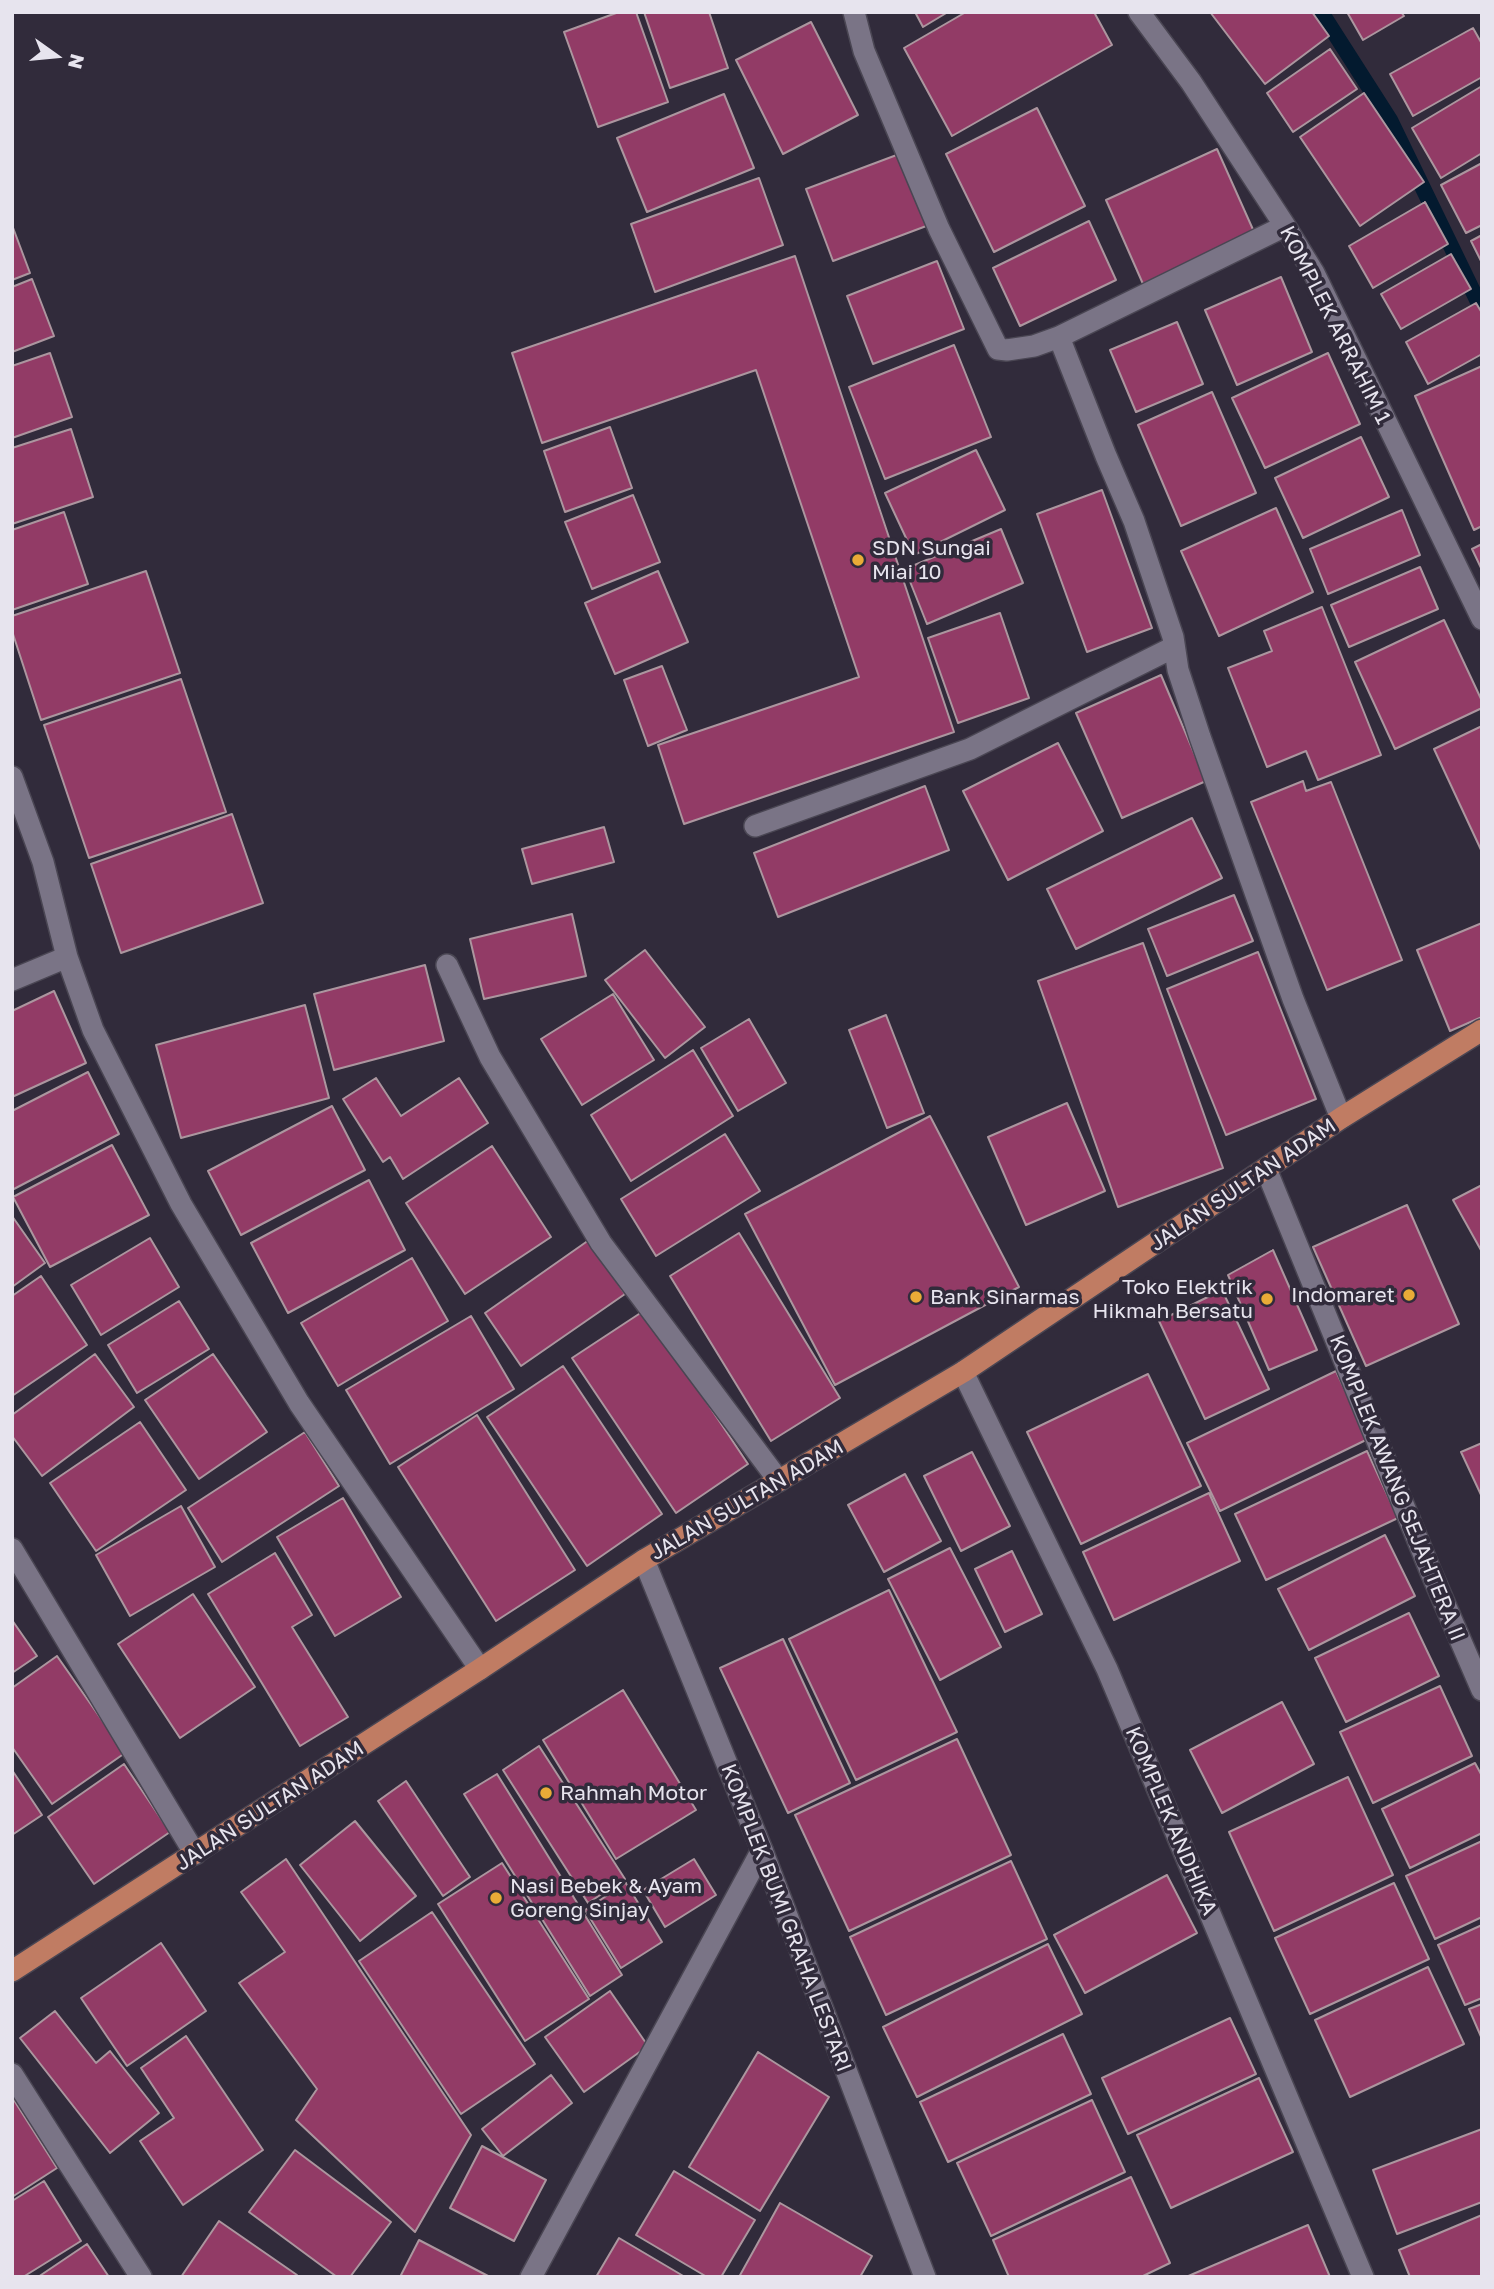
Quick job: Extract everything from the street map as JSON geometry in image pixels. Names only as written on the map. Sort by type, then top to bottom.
[{"type":"main road","name":"JALAN SULTAN ADAM","points":[[12,1971],[480,1669],[643,1560],[963,1372],[1341,1118],[1482,1030]]},
{"type":"street","points":[[854,12],[864,51],[933,217],[998,349],[1034,346],[1059,337],[1285,226]]},
{"type":"street","name":"KOMPLEK ARRAHIM 1","points":[[1139,12],[1191,82],[1314,273],[1482,619]]},
{"type":"street","points":[[1059,337],[1105,456],[1134,521],[1174,637],[1178,670],[1200,737],[1293,999],[1341,1118]]},
{"type":"street","points":[[755,826],[970,748],[1174,647]]},
{"type":"street","points":[[12,777],[43,862],[67,957],[93,1030],[181,1204],[299,1403],[480,1669]]},
{"type":"street","points":[[12,980],[67,957]]},
{"type":"street","points":[[447,965],[490,1058],[600,1243],[779,1480]]},
{"type":"street","name":"KOMPLEK AWANG SEJAHTERA II","points":[[1266,1169],[1482,1690]]},
{"type":"street","name":"KOMPLEK ANDHIKA","points":[[963,1372],[1107,1669],[1363,2277]]},
{"type":"street","points":[[12,1549],[195,1854]]},
{"type":"street","name":"KOMPLEK BUMI GRAHA LESTARI","points":[[643,1560],[762,1850],[920,2273]]},
{"type":"street","points":[[531,2277],[762,1850]]},
{"type":"street","points":[[12,2074],[141,2277]]},
{"type":"building","points":[[619,12],[636,12],[668,102],[598,127],[564,32]]},
{"type":"building","points":[[644,12],[709,12],[728,68],[670,88]]},
{"type":"building","points":[[915,12],[948,12],[923,27]]},
{"type":"building","points":[[966,12],[1094,12],[1112,45],[952,136],[904,48]]},
{"type":"building","points":[[1210,12],[1312,12],[1329,36],[1265,84]]},
{"type":"building","points":[[1347,12],[1401,12],[1404,16],[1363,40]]},
{"type":"building","points":[[811,22],[858,115],[783,154],[736,60]]},
{"type":"building","points":[[1473,28],[1482,44],[1482,77],[1413,116],[1390,74]]},
{"type":"building","points":[[1330,49],[1357,89],[1293,132],[1267,93]]},
{"type":"building","points":[[1482,86],[1482,153],[1441,178],[1412,128]]},
{"type":"building","points":[[1364,93],[1424,182],[1360,226],[1300,137]]},
{"type":"building","points":[[724,94],[754,168],[647,212],[617,138]]},
{"type":"building","points":[[1037,108],[1085,206],[994,252],[946,154]]},
{"type":"building","points":[[1217,149],[1255,234],[1143,284],[1106,200]]},
{"type":"building","points":[[902,153],[929,225],[833,261],[806,189]]},
{"type":"building","points":[[1482,163],[1482,225],[1466,233],[1441,185]]},
{"type":"building","points":[[759,178],[783,245],[655,292],[631,224]]},
{"type":"building","points":[[1425,202],[1448,244],[1373,288],[1349,246]]},
{"type":"building","points":[[1089,221],[1116,280],[1020,326],[993,268]]},
{"type":"building","points":[[12,225],[30,273],[12,280]]},
{"type":"building","points":[[1482,235],[1482,263],[1471,241]]},
{"type":"building","points":[[1451,254],[1471,289],[1401,329],[1381,294]]},
{"type":"building","name":"SDN Sungai Miai 10","points":[[795,256],[954,732],[684,824],[658,745],[859,677],[756,370],[542,443],[512,353]]},
{"type":"building","points":[[937,261],[964,329],[873,364],[847,296]]},
{"type":"building","points":[[1281,277],[1312,352],[1237,385],[1205,310]]},
{"type":"building","points":[[32,279],[54,336],[12,352],[12,287]]},
{"type":"building","points":[[1476,303],[1482,313],[1482,354],[1428,384],[1406,342]]},
{"type":"building","points":[[1177,322],[1203,384],[1136,412],[1110,350]]},
{"type":"building","points":[[954,345],[991,437],[885,479],[849,387]]},
{"type":"building","points":[[50,353],[72,417],[12,438],[12,366]]},
{"type":"building","points":[[1328,353],[1360,424],[1265,468],[1232,398]]},
{"type":"building","points":[[1482,366],[1482,526],[1474,530],[1415,396]]},
{"type":"building","points":[[1212,392],[1256,493],[1181,526],[1138,425]]},
{"type":"building","points":[[610,427],[632,488],[565,512],[544,451]]},
{"type":"building","points":[[71,429],[93,497],[12,524],[12,448]]},
{"type":"building","points":[[1361,437],[1389,497],[1303,538],[1275,478]]},
{"type":"building","points":[[976,450],[1005,510],[914,555],[885,493]]},
{"type":"building","points":[[1102,490],[1152,628],[1087,652],[1037,514]]},
{"type":"building","points":[[633,495],[660,562],[592,589],[565,522]]},
{"type":"building","points":[[1276,508],[1313,592],[1219,636],[1181,551]]},
{"type":"building","points":[[1402,510],[1420,555],[1328,594],[1310,549]]},
{"type":"building","points":[[64,512],[88,584],[12,610],[12,530]]},
{"type":"building","points":[[1001,529],[1023,583],[927,624],[905,569]]},
{"type":"building","points":[[1482,544],[1482,570],[1472,549]]},
{"type":"building","points":[[1420,567],[1438,609],[1349,647],[1331,605]]},
{"type":"building","points":[[146,571],[180,673],[41,720],[12,631],[12,616]]},
{"type":"building","points":[[658,571],[688,642],[615,674],[585,603]]},
{"type":"building","points":[[1322,607],[1381,755],[1318,780],[1306,751],[1267,767],[1228,668],[1272,651],[1264,631]]},
{"type":"building","points":[[1000,613],[1029,698],[958,723],[928,638]]},
{"type":"building","points":[[1444,620],[1482,701],[1482,708],[1395,749],[1355,662]]},
{"type":"building","points":[[662,666],[687,730],[648,746],[624,680]]},
{"type":"building","points":[[1161,675],[1206,781],[1122,818],[1076,713]]},
{"type":"building","points":[[181,679],[226,812],[89,858],[44,725]]},
{"type":"building","points":[[1482,726],[1482,852],[1434,749]]},
{"type":"building","points":[[1058,743],[1103,831],[1008,880],[963,791]]},
{"type":"building","points":[[1303,781],[1306,791],[1331,782],[1402,960],[1327,990],[1251,802]]},
{"type":"building","points":[[925,786],[949,850],[778,917],[754,853]]},
{"type":"building","points":[[232,814],[263,903],[121,953],[91,864]]},
{"type":"building","points":[[1192,818],[1222,878],[1076,949],[1047,889]]},
{"type":"building","points":[[604,827],[614,862],[532,884],[522,849]]},
{"type":"building","points":[[1234,895],[1253,941],[1167,976],[1148,929]]},
{"type":"building","points":[[572,914],[586,976],[484,999],[470,939]]},
{"type":"building","points":[[1482,923],[1482,1017],[1450,1031],[1417,950]]},
{"type":"building","points":[[1143,943],[1223,1168],[1118,1207],[1038,981]]},
{"type":"building","points":[[645,950],[705,1027],[665,1058],[605,980]]},
{"type":"building","points":[[1258,952],[1316,1099],[1226,1135],[1167,989]]},
{"type":"building","points":[[425,965],[444,1041],[334,1070],[314,994]]},
{"type":"building","points":[[54,991],[86,1063],[12,1097],[12,1011]]},
{"type":"building","points":[[613,994],[654,1060],[582,1105],[541,1039]]},
{"type":"building","points":[[305,1005],[329,1098],[181,1138],[156,1045]]},
{"type":"building","points":[[886,1015],[924,1113],[887,1128],[849,1030]]},
{"type":"building","points":[[749,1019],[786,1083],[738,1111],[701,1048]]},
{"type":"building","points":[[693,1050],[733,1116],[631,1181],[591,1115]]},
{"type":"building","points":[[88,1072],[119,1134],[12,1190],[12,1111]]},
{"type":"building","points":[[376,1078],[401,1116],[459,1078],[488,1123],[403,1179],[390,1157],[383,1162],[343,1099]]},
{"type":"building","points":[[1067,1103],[1105,1191],[1026,1225],[988,1137]]},
{"type":"building","points":[[332,1106],[365,1170],[241,1235],[208,1171]]},
{"type":"building","points":[[930,1116],[1019,1287],[835,1385],[745,1214]]},
{"type":"building","points":[[725,1134],[760,1191],[656,1256],[621,1199]]},
{"type":"building","points":[[112,1145],[149,1215],[50,1267],[13,1197]]},
{"type":"building","points":[[492,1146],[551,1237],[465,1294],[406,1203]]},
{"type":"building","points":[[369,1180],[405,1250],[288,1313],[251,1243]]},
{"type":"building","points":[[1482,1185],[1482,1252],[1453,1200]]},
{"type":"building","points":[[1407,1205],[1459,1324],[1366,1366],[1313,1247]]},
{"type":"building","points":[[12,1216],[45,1263],[12,1287]]},
{"type":"building","points":[[739,1233],[840,1398],[771,1441],[670,1276]]},
{"type":"building","points":[[150,1238],[179,1287],[101,1335],[71,1285]]},
{"type":"building","points":[[589,1240],[625,1294],[521,1366],[485,1313]]},
{"type":"building","points":[[1273,1250],[1317,1350],[1269,1370],[1228,1275]]},
{"type":"building","points":[[412,1258],[448,1321],[338,1386],[301,1323]]},
{"type":"building","points":[[41,1276],[87,1345],[12,1396],[12,1296]]},
{"type":"building","points":[[1222,1290],[1269,1389],[1205,1419],[1159,1321]]},
{"type":"building","points":[[179,1301],[209,1349],[137,1393],[108,1345]]},
{"type":"building","points":[[645,1310],[748,1464],[676,1513],[572,1358]]},
{"type":"building","points":[[471,1316],[514,1389],[390,1464],[346,1390]]},
{"type":"building","points":[[95,1354],[134,1407],[42,1476],[12,1436],[12,1415]]},
{"type":"building","points":[[213,1354],[267,1432],[199,1479],[145,1400]]},
{"type":"building","points":[[563,1366],[662,1514],[587,1566],[487,1417]]},
{"type":"building","points":[[1336,1371],[1368,1439],[1220,1511],[1187,1443]]},
{"type":"building","points":[[1148,1374],[1201,1486],[1081,1544],[1027,1432]]},
{"type":"building","points":[[477,1415],[575,1570],[496,1621],[398,1467]]},
{"type":"building","points":[[140,1422],[186,1490],[96,1551],[50,1483]]},
{"type":"building","points":[[305,1432],[339,1486],[222,1562],[188,1508]]},
{"type":"building","points":[[1482,1443],[1482,1497],[1461,1452]]},
{"type":"building","points":[[1367,1451],[1398,1518],[1266,1580],[1235,1514]]},
{"type":"building","points":[[972,1452],[1010,1526],[961,1551],[924,1476]]},
{"type":"building","points":[[905,1474],[941,1541],[884,1572],[848,1505]]},
{"type":"building","points":[[1209,1493],[1240,1561],[1114,1620],[1083,1552]]},
{"type":"building","points":[[343,1498],[401,1597],[335,1636],[277,1537]]},
{"type":"building","points":[[181,1506],[215,1567],[130,1616],[96,1555]]},
{"type":"building","points":[[1385,1535],[1415,1596],[1309,1650],[1278,1589]]},
{"type":"building","points":[[950,1548],[1001,1647],[940,1680],[888,1579]]},
{"type":"building","points":[[1012,1551],[1042,1614],[1005,1632],[975,1569]]},
{"type":"building","points":[[275,1553],[312,1615],[292,1627],[348,1717],[300,1746],[208,1594]]},
{"type":"building","points":[[889,1590],[957,1732],[856,1780],[789,1639]]},
{"type":"building","points":[[193,1594],[255,1687],[180,1738],[118,1644]]},
{"type":"building","points":[[1409,1613],[1439,1676],[1346,1722],[1315,1658]]},
{"type":"building","points":[[12,1620],[37,1656],[12,1673]]},
{"type":"building","points":[[783,1639],[850,1783],[788,1813],[720,1668]]},
{"type":"building","points":[[57,1656],[125,1753],[52,1804],[12,1747],[12,1688]]},
{"type":"building","points":[[1440,1686],[1472,1756],[1373,1803],[1340,1732]]},
{"type":"building","points":[[623,1690],[696,1810],[616,1859],[543,1740]]},
{"type":"building","points":[[1282,1702],[1314,1764],[1222,1813],[1190,1750]]},
{"type":"building","points":[[957,1739],[1011,1855],[849,1931],[795,1815]]},
{"type":"building","points":[[539,1746],[625,1879],[588,1903],[503,1770]]},
{"type":"building","points":[[1475,1763],[1482,1776],[1482,1833],[1410,1868],[1382,1809]]},
{"type":"building","points":[[124,1764],[170,1832],[94,1884],[48,1817]]},
{"type":"building","points":[[12,1770],[42,1815],[12,1835]]},
{"type":"building","points":[[497,1774],[622,1975],[590,1996],[464,1794]]},
{"type":"building","points":[[1348,1777],[1393,1875],[1274,1931],[1229,1832]]},
{"type":"building","points":[[406,1781],[470,1877],[443,1896],[378,1801]]},
{"type":"building","points":[[355,1821],[416,1896],[360,1941],[300,1865]]},
{"type":"building","points":[[1482,1841],[1482,1917],[1435,1939],[1406,1876]]},
{"type":"building","points":[[286,1859],[471,2135],[415,2232],[296,2120],[317,2089],[239,1983],[285,1952],[241,1892]]},
{"type":"building","points":[[694,1859],[716,1895],[665,1927],[643,1890]]},
{"type":"building","points":[[1011,1861],[1047,1939],[886,2015],[850,1937]]},
{"type":"building","points":[[502,1863],[589,1999],[525,2041],[438,1904]]},
{"type":"building","points":[[1167,1875],[1197,1933],[1085,1993],[1054,1935]]},
{"type":"building","points":[[626,1883],[662,1942],[621,1968],[585,1910]]},
{"type":"building","points":[[1394,1883],[1429,1959],[1310,2014],[1275,1938]]},
{"type":"building","points":[[432,1912],[535,2064],[461,2114],[359,1961]]},
{"type":"building","points":[[1482,1925],[1482,1998],[1465,2005],[1438,1945]]},
{"type":"building","points":[[161,1943],[206,2011],[127,2066],[81,1998]]},
{"type":"building","points":[[1048,1944],[1082,2014],[917,2097],[883,2027]]},
{"type":"building","points":[[1428,1967],[1464,2044],[1350,2097],[1315,2020]]},
{"type":"building","points":[[610,1991],[648,2046],[584,2092],[545,2037]]},
{"type":"building","points":[[1482,2004],[1482,2039],[1469,2009]]},
{"type":"building","points":[[55,2011],[96,2063],[110,2051],[159,2113],[110,2153],[20,2038]]},
{"type":"building","points":[[1230,2018],[1256,2074],[1128,2134],[1102,2078]]},
{"type":"building","points":[[1063,2034],[1091,2094],[948,2162],[920,2102]]},
{"type":"building","points":[[186,2036],[263,2150],[183,2205],[140,2141],[174,2118],[141,2068]]},
{"type":"building","points":[[758,2052],[829,2097],[760,2211],[689,2167]]},
{"type":"building","points":[[551,2075],[572,2103],[503,2156],[482,2129]]},
{"type":"building","points":[[1259,2078],[1293,2152],[1171,2208],[1137,2135]]},
{"type":"building","points":[[12,2097],[57,2168],[12,2197]]},
{"type":"building","points":[[1092,2100],[1125,2172],[991,2236],[957,2163]]},
{"type":"building","points":[[1482,2129],[1482,2202],[1397,2234],[1373,2170]]},
{"type":"building","points":[[482,2146],[546,2180],[514,2241],[450,2208]]},
{"type":"building","points":[[295,2150],[391,2222],[350,2277],[337,2277],[249,2212]]},
{"type":"building","points":[[674,2171],[755,2220],[721,2277],[707,2277],[636,2235]]},
{"type":"building","points":[[1131,2177],[1170,2263],[1141,2277],[1009,2277],[993,2240]]},
{"type":"building","points":[[44,2181],[81,2241],[23,2277],[12,2277],[12,2201]]},
{"type":"building","points":[[780,2203],[872,2256],[860,2277],[739,2277]]},
{"type":"building","points":[[1482,2215],[1482,2277],[1410,2277],[1399,2250]]},
{"type":"building","points":[[219,2221],[297,2275],[181,2277]]},
{"type":"building","points":[[1308,2225],[1330,2277],[1186,2277]]},
{"type":"building","points":[[619,2238],[685,2277],[596,2277]]},
{"type":"building","points":[[419,2240],[490,2277],[400,2277]]},
{"type":"building","points":[[87,2244],[109,2277],[38,2277]]},
{"type":"waterway","points":[[1321,12],[1390,120],[1482,310]]},
{"type":"place","name":"SDN Sungai Miai 10","points":[[858,560]]},
{"type":"place","name":"Indomaret","points":[[1409,1295]]},
{"type":"place","name":"Bank Sinarmas","points":[[916,1297]]},
{"type":"place","name":"Toko Elektrik Hikmah Bersatu","points":[[1267,1299]]},
{"type":"place","name":"Rahmah Motor","points":[[546,1793]]},
{"type":"place","name":"Nasi Bebek & Ayam Goreng Sinjay","points":[[496,1898]]}]
